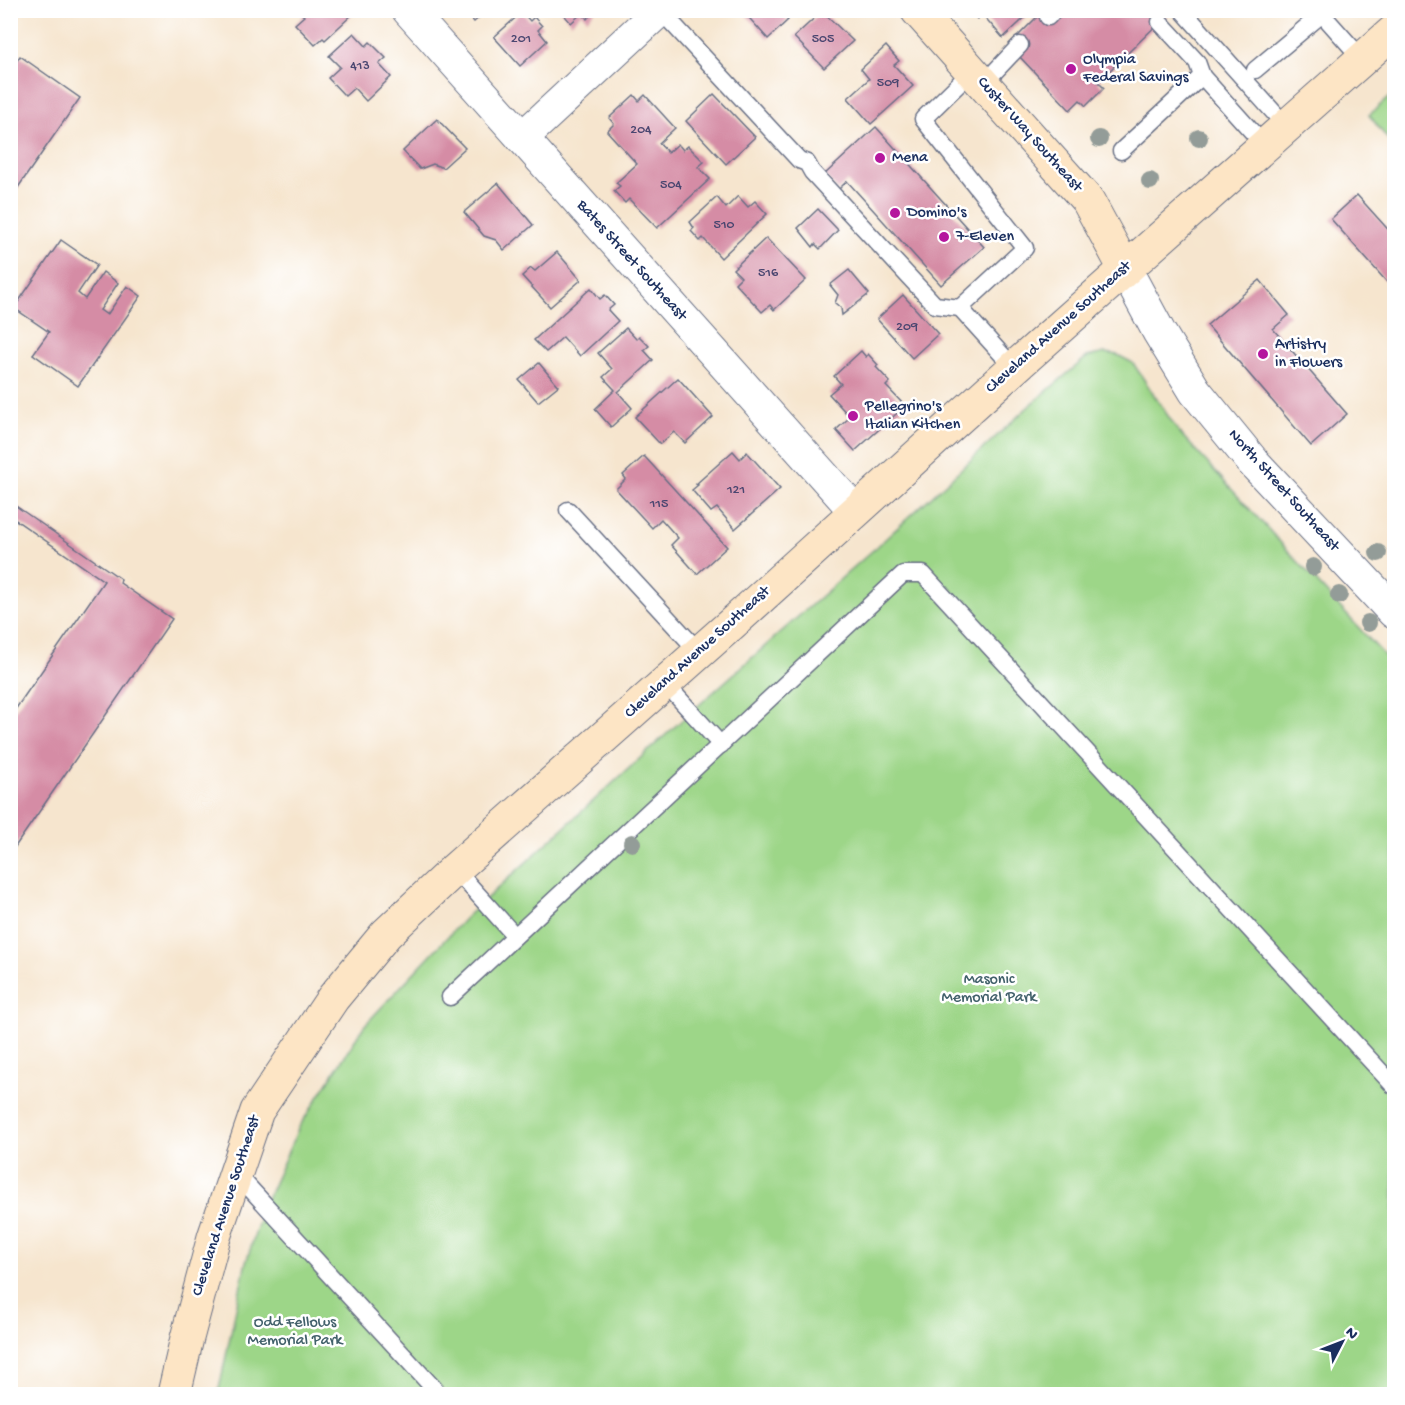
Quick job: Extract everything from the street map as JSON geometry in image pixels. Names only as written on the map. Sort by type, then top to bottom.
[{"type":"main road","name":"Custer Way Southeast","points":[[917,10],[1088,201],[1125,269]]},
{"type":"main road","name":"Cleveland Avenue Southeast","points":[[174,1395],[214,1237],[257,1111],[333,999],[386,934],[455,869],[1014,368],[1395,31]]},
{"type":"street","name":"Bates Street Southeast","points":[[408,10],[855,511]]},
{"type":"street","points":[[522,138],[660,11]]},
{"type":"street","name":"North Street Southeast","points":[[1125,269],[1159,332],[1195,391],[1253,462],[1395,612]]},
{"type":"lane","points":[[1182,10],[1275,135]]},
{"type":"lane","points":[[660,11],[799,160],[807,163],[812,172],[935,305],[960,308],[1014,368]]},
{"type":"lane","points":[[1255,70],[1324,12],[1362,59]]},
{"type":"lane","points":[[1160,22],[1197,62],[1202,76],[1275,135]]},
{"type":"lane","points":[[960,308],[1025,248],[923,118],[1020,45]]},
{"type":"lane","points":[[1121,151],[1202,76]]},
{"type":"lane","points":[[568,510],[699,652]]},
{"type":"lane","points":[[450,997],[903,574],[923,574],[1395,1086]]},
{"type":"lane","points":[[664,683],[721,745]]},
{"type":"lane","points":[[455,869],[516,936]]},
{"type":"lane","points":[[235,1172],[439,1395]]},
{"type":"green space","points":[[1394,93],[1394,142],[1390,142],[1369,115]]},
{"type":"green space","name":"Masonic Memorial Park","points":[[1105,353],[1118,355],[1133,363],[1178,431],[1394,666],[1394,1394],[218,1394],[245,1266],[264,1205],[299,1127],[364,1026],[466,917],[682,720],[881,543],[1028,407],[1087,357]]},
{"type":"building","points":[[302,10],[352,10],[354,13],[325,40],[323,38],[315,45],[295,24],[304,16],[300,12]]},
{"type":"building","points":[[464,10],[488,10],[474,22]]},
{"type":"building","points":[[560,10],[596,10],[587,19],[582,13],[571,23]]},
{"type":"building","points":[[742,10],[786,10],[782,14],[788,20],[768,39]]},
{"type":"building","points":[[969,10],[1033,10],[1003,38],[982,14],[977,19]]},
{"type":"building","name":"Olympia Federal Savings","points":[[1167,10],[1169,13],[1098,82],[1104,88],[1086,106],[1080,100],[1070,110],[1020,57],[1015,39],[1043,11]]},
{"type":"building","points":[[822,11],[853,41],[824,68],[794,37]]},
{"type":"building","points":[[522,12],[530,21],[534,17],[542,26],[538,30],[547,41],[520,66],[494,37]]},
{"type":"building","points":[[354,33],[366,46],[370,42],[386,58],[379,64],[391,77],[366,101],[354,88],[345,96],[328,78],[340,67],[329,56]]},
{"type":"building","points":[[886,46],[899,61],[894,65],[913,86],[871,124],[848,98],[869,79],[861,69]]},
{"type":"building","points":[[20,56],[80,98],[10,199],[10,63],[14,65]]},
{"type":"building","points":[[714,94],[755,137],[726,164],[686,121]]},
{"type":"building","points":[[634,95],[639,101],[645,95],[675,128],[659,143],[668,153],[678,144],[683,150],[688,146],[704,162],[698,167],[710,179],[657,228],[629,199],[625,203],[614,191],[620,186],[616,183],[637,164],[607,131],[614,124],[609,118]]},
{"type":"building","points":[[437,119],[465,148],[443,168],[433,164],[420,169],[403,151]]},
{"type":"building","points":[[876,127],[984,247],[941,285],[847,181],[838,190],[824,175]]},
{"type":"building","points":[[498,183],[533,225],[504,250],[496,240],[484,236],[464,212]]},
{"type":"building","points":[[1357,195],[1394,236],[1394,290],[1331,219]]},
{"type":"building","points":[[738,196],[748,207],[755,201],[767,214],[721,258],[703,238],[700,241],[691,231],[694,228],[690,222],[717,197],[726,208]]},
{"type":"building","points":[[818,209],[838,230],[820,249],[815,244],[813,247],[798,228]]},
{"type":"building","points":[[766,238],[806,280],[774,310],[770,305],[762,312],[735,283],[741,277],[733,269]]},
{"type":"building","points":[[61,240],[97,265],[78,293],[85,299],[103,272],[118,283],[100,310],[107,315],[127,286],[141,296],[78,386],[33,354],[49,332],[14,308]]},
{"type":"building","points":[[557,252],[581,280],[550,307],[522,276],[531,268],[535,271]]},
{"type":"building","points":[[849,270],[869,294],[842,315],[841,308],[835,303],[838,295],[830,285]]},
{"type":"building","name":"Artistry in Flowers","points":[[1260,280],[1289,315],[1273,329],[1347,414],[1311,446],[1207,325]]},
{"type":"building","points":[[591,288],[600,299],[605,295],[614,305],[608,310],[618,321],[580,356],[563,337],[546,352],[534,340]]},
{"type":"building","points":[[903,295],[938,334],[912,358],[877,319]]},
{"type":"building","points":[[626,328],[636,339],[639,336],[649,346],[644,350],[653,360],[618,392],[632,408],[611,427],[595,409],[615,390],[603,377],[612,369],[598,353]]},
{"type":"building","points":[[861,351],[866,357],[868,354],[878,365],[876,367],[890,382],[886,386],[905,406],[855,451],[836,430],[850,417],[829,394],[841,384],[834,376]]},
{"type":"building","points":[[539,363],[558,386],[538,402],[519,380]]},
{"type":"building","points":[[678,378],[713,417],[685,443],[674,432],[660,444],[635,417]]},
{"type":"building","points":[[733,451],[740,459],[747,452],[780,489],[735,529],[717,508],[711,512],[692,490]]},
{"type":"building","points":[[644,456],[727,547],[697,574],[671,545],[678,538],[661,519],[652,528],[616,489],[626,479],[623,475]]},
{"type":"building","points":[[10,502],[121,579],[120,583],[172,619],[10,854],[10,717],[104,581],[10,516]]},
{"type":"place","name":"Olympia Federal Savings","points":[[1071,69]]},
{"type":"place","name":"Mena","points":[[880,158]]},
{"type":"place","name":"Domino's","points":[[895,213]]},
{"type":"place","name":"7-Eleven","points":[[944,237]]},
{"type":"place","name":"Artistry in Flowers","points":[[1263,354]]},
{"type":"place","name":"Pellegrino's Italian Kitchen","points":[[853,416]]},
{"type":"park label","name":"Odd Fellows Memorial Park","points":[[295,1332]]}]
